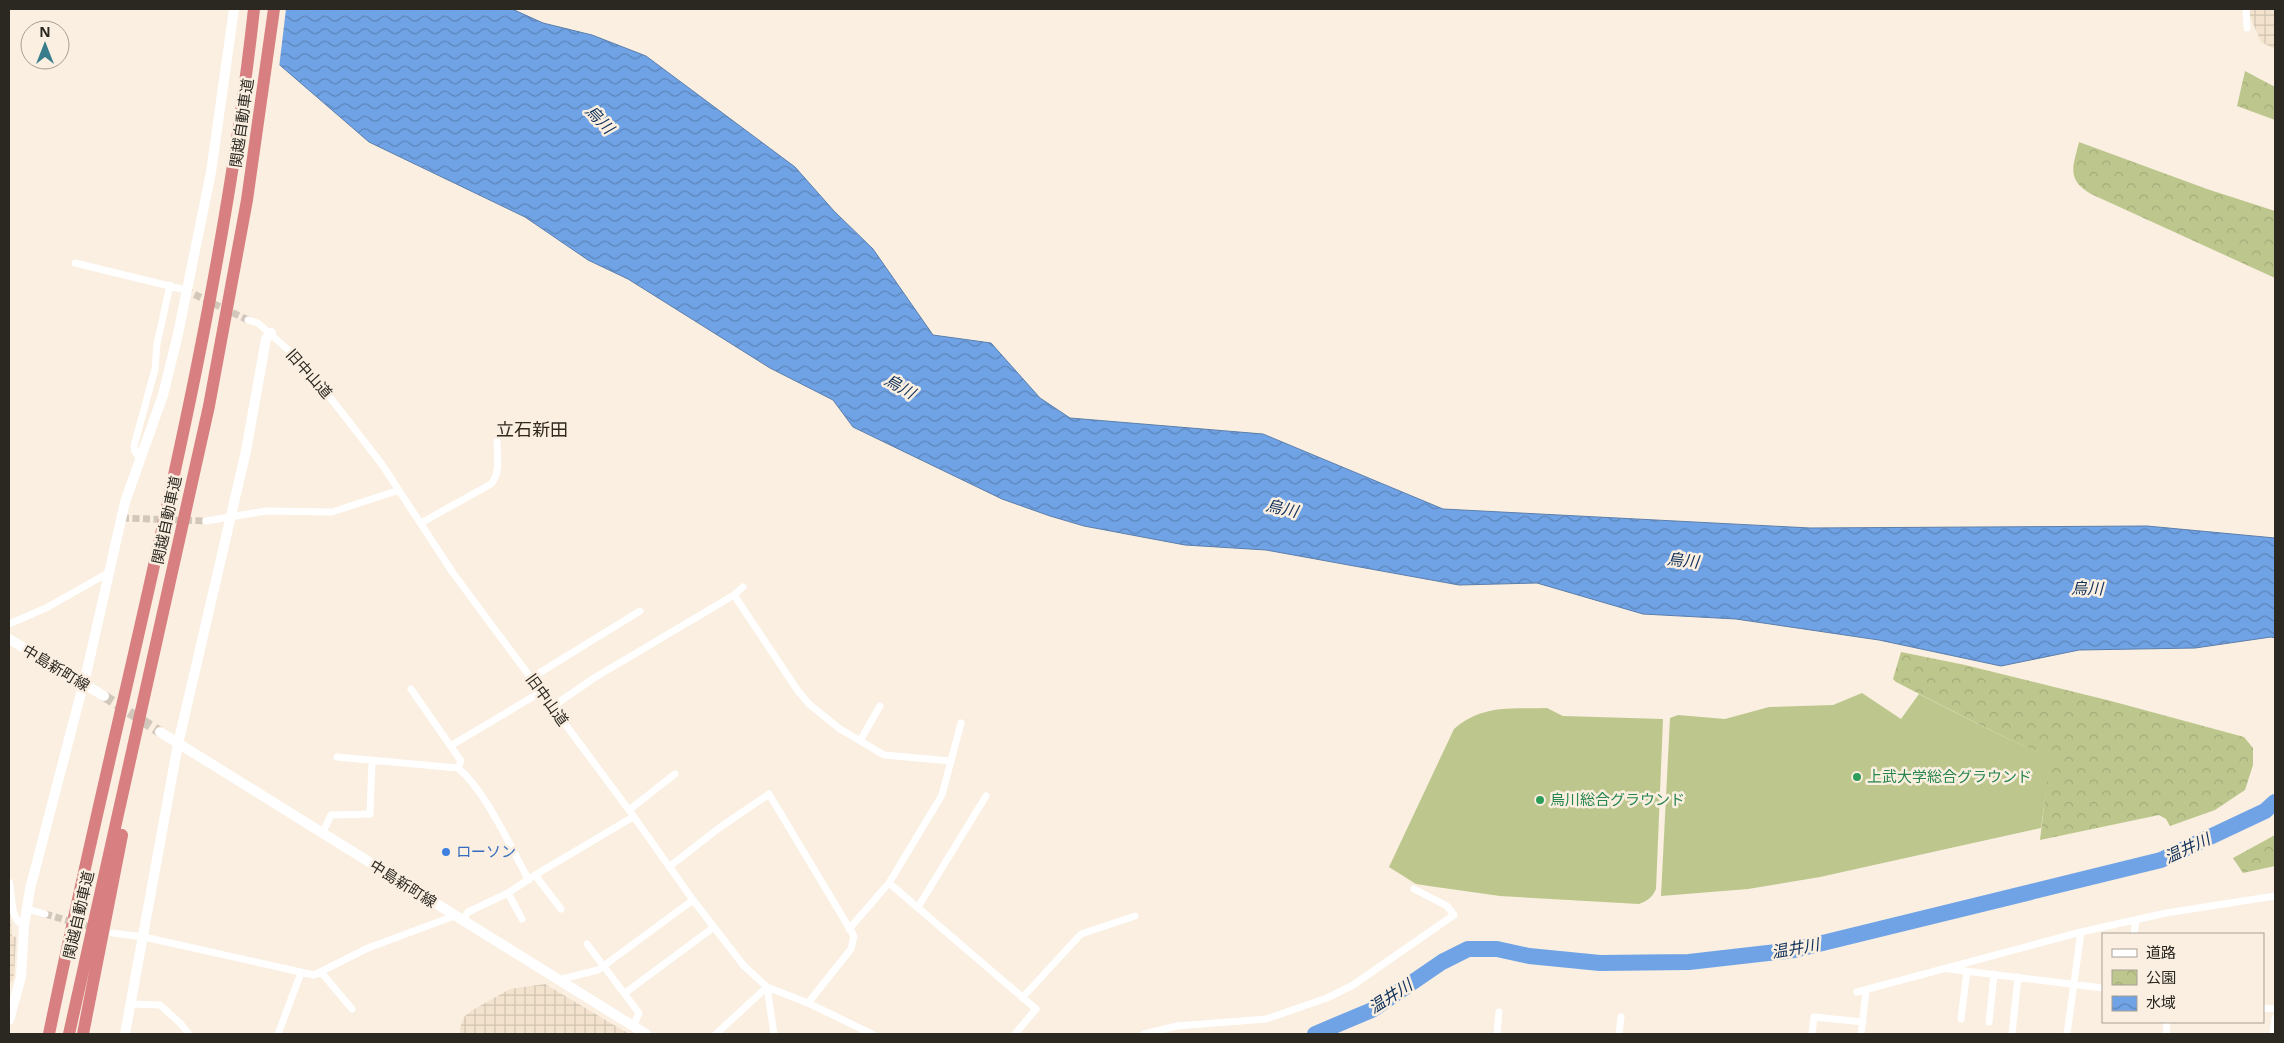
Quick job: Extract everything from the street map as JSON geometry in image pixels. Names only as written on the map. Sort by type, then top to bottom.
[{"type":"highway","name":"関越自動車道","points":[[49,1034],[167,504],[214,271],[241,107],[254,9]]},
{"type":"highway","name":"関越自動車道","points":[[69,1034],[209,406],[234,276],[261,112],[274,9]]},
{"type":"highway","points":[[82,1034],[118,851],[181,566],[209,406]]},
{"type":"street","points":[[9,1020],[21,977],[24,926],[30,889],[84,684],[125,502],[163,395],[193,265],[211,172],[234,9]]},
{"type":"street","points":[[2246,9],[2247,28]]},
{"type":"street","points":[[75,263],[182,288]]},
{"type":"street","points":[[140,458],[135,452],[134,446],[155,369],[157,344],[170,285]]},
{"type":"street","name":"旧中山道","points":[[248,320],[258,323],[271,333],[304,364],[381,463],[453,573],[629,810],[693,900],[744,966],[766,987],[808,1003],[872,1034]]},
{"type":"street","points":[[125,1034],[178,744],[246,451],[266,339],[271,333]]},
{"type":"street","points":[[421,523],[491,484],[496,479],[497,441]]},
{"type":"street","points":[[206,522],[266,511],[332,512],[399,490]]},
{"type":"street","points":[[9,624],[46,608],[110,572]]},
{"type":"street","points":[[552,707],[594,678],[734,596],[743,587]]},
{"type":"street","points":[[734,596],[809,704],[840,729],[860,739],[884,755],[951,761]]},
{"type":"street","points":[[531,678],[640,611]]},
{"type":"street","name":"中島新町線","points":[[9,639],[104,696]]},
{"type":"street","points":[[412,689],[452,745],[461,761],[458,768]]},
{"type":"street","points":[[452,745],[541,692]]},
{"type":"street","points":[[860,739],[880,706]]},
{"type":"street","points":[[849,929],[889,882],[942,795],[961,723]]},
{"type":"street","name":"中島新町線","points":[[160,732],[646,1034]]},
{"type":"street","points":[[337,757],[435,764],[458,768],[468,776],[529,880]]},
{"type":"street","points":[[322,834],[331,815],[370,814],[372,761]]},
{"type":"street","points":[[629,810],[676,774]]},
{"type":"street","points":[[669,867],[719,828],[769,794],[854,936],[851,949],[808,1003]]},
{"type":"street","points":[[918,907],[986,796]]},
{"type":"street","points":[[113,933],[144,937],[314,975],[368,948],[458,918],[508,893],[633,817]]},
{"type":"street","points":[[535,875],[561,909]]},
{"type":"street","points":[[9,882],[13,896],[14,917],[17,922],[24,926]]},
{"type":"street","points":[[889,882],[1036,1009],[1015,1034]]},
{"type":"street","points":[[1144,1034],[1177,1026],[1266,1019],[1327,998],[1353,985],[1454,915],[1447,906],[1414,889]]},
{"type":"street","points":[[508,893],[522,919]]},
{"type":"street","points":[[1857,992],[2081,932],[2136,920],[2275,896]]},
{"type":"street","points":[[558,980],[604,967],[693,900]]},
{"type":"street","points":[[27,909],[45,914]]},
{"type":"street","points":[[1022,998],[1081,934],[1135,916]]},
{"type":"street","points":[[2134,933],[2136,920]]},
{"type":"street","points":[[625,993],[714,927]]},
{"type":"street","points":[[2067,1034],[2081,932]]},
{"type":"street","points":[[587,944],[639,1013],[633,1027]]},
{"type":"street","points":[[1946,968],[2102,988]]},
{"type":"street","points":[[1961,1019],[1967,971]]},
{"type":"street","points":[[321,972],[352,1010]]},
{"type":"street","points":[[278,1034],[301,973]]},
{"type":"street","points":[[1989,1022],[1994,974]]},
{"type":"street","points":[[2012,1034],[2018,977]]},
{"type":"street","points":[[716,1034],[766,987]]},
{"type":"street","points":[[766,987],[774,1034]]},
{"type":"street","points":[[1861,1034],[1866,990]]},
{"type":"street","points":[[132,1004],[160,1005],[189,1034]]},
{"type":"street","points":[[1497,1034],[1499,1012]]},
{"type":"street","points":[[1619,1034],[1621,1017]]},
{"type":"street","points":[[1812,1034],[1814,1018],[1863,1022]]},
{"type":"street","points":[[2273,1034],[2275,1018]]},
{"type":"shaded area","points":[[2249,9],[2275,9],[2275,49],[2261,42]]},
{"type":"shaded area","points":[[9,892],[12,936],[16,937],[13,981],[9,982]]},
{"type":"shaded area","points":[[545,984],[629,1034],[461,1034],[460,1028],[464,1017],[471,1011],[510,989]]},
{"type":"green space","points":[[2245,71],[2275,87],[2275,120],[2237,106]]},
{"type":"green space","points":[[2079,142],[2207,189],[2275,211],[2275,278],[2091,194],[2078,183],[2073,172]]},
{"type":"green space","points":[[1901,652],[1965,665],[2111,701],[2244,737],[2253,748],[2253,765],[2245,790],[2215,810],[2170,826],[2166,819],[2159,815],[2040,840],[2050,757],[2006,738],[1896,682],[1893,679]]},
{"type":"green space","name":"上武大学総合グラウンド","points":[[1862,693],[1901,719],[1919,694],[2006,738],[2051,757],[2041,828],[1820,877],[1748,889],[1661,896],[1670,718],[1678,715],[1725,719],[1769,707],[1833,705]]},
{"type":"green space","name":"烏川総合グラウンド","points":[[1510,708],[1547,708],[1563,716],[1663,719],[1656,889],[1651,897],[1639,904],[1500,896],[1416,884],[1389,867],[1454,729],[1475,715],[1487,712]]},
{"type":"green space","points":[[2275,835],[2275,866],[2243,873],[2233,858]]},
{"type":"water","name":"烏川","points":[[245,9],[512,9],[543,23],[592,35],[646,56],[795,167],[834,211],[873,249],[933,335],[991,343],[1040,398],[1070,418],[1263,434],[1443,509],[1810,528],[2147,526],[2275,538],[2275,638],[2195,648],[2079,650],[2001,666],[1879,640],[1736,619],[1643,614],[1537,583],[1459,585],[1266,550],[1185,545],[1084,526],[1050,516],[1002,499],[853,427],[833,400],[770,368],[628,279],[588,260],[525,217],[369,142],[274,60]]},
{"type":"pier","points":[[243,9],[286,9],[279,68],[272,62]]},
{"type":"waterway","name":"温井川","points":[[1315,1034],[1372,1010],[1442,962],[1468,949],[1497,949],[1529,956],[1600,963],[1689,962],[1794,950],[2161,860],[2265,811],[2275,802]]},
{"type":"tunnel","points":[[185,290],[248,320]]},
{"type":"tunnel","points":[[122,518],[206,521]]},
{"type":"tunnel","points":[[104,696],[160,732]]},
{"type":"tunnel","points":[[45,914],[94,928]]},
{"type":"place","name":"上武大学総合グラウンド","points":[[1857,777]]},
{"type":"place","name":"烏川総合グラウンド","points":[[1540,800]]},
{"type":"place","name":"ローソン","points":[[446,852]]},
{"type":"district","name":"立石新田","points":[[532,430]]}]
